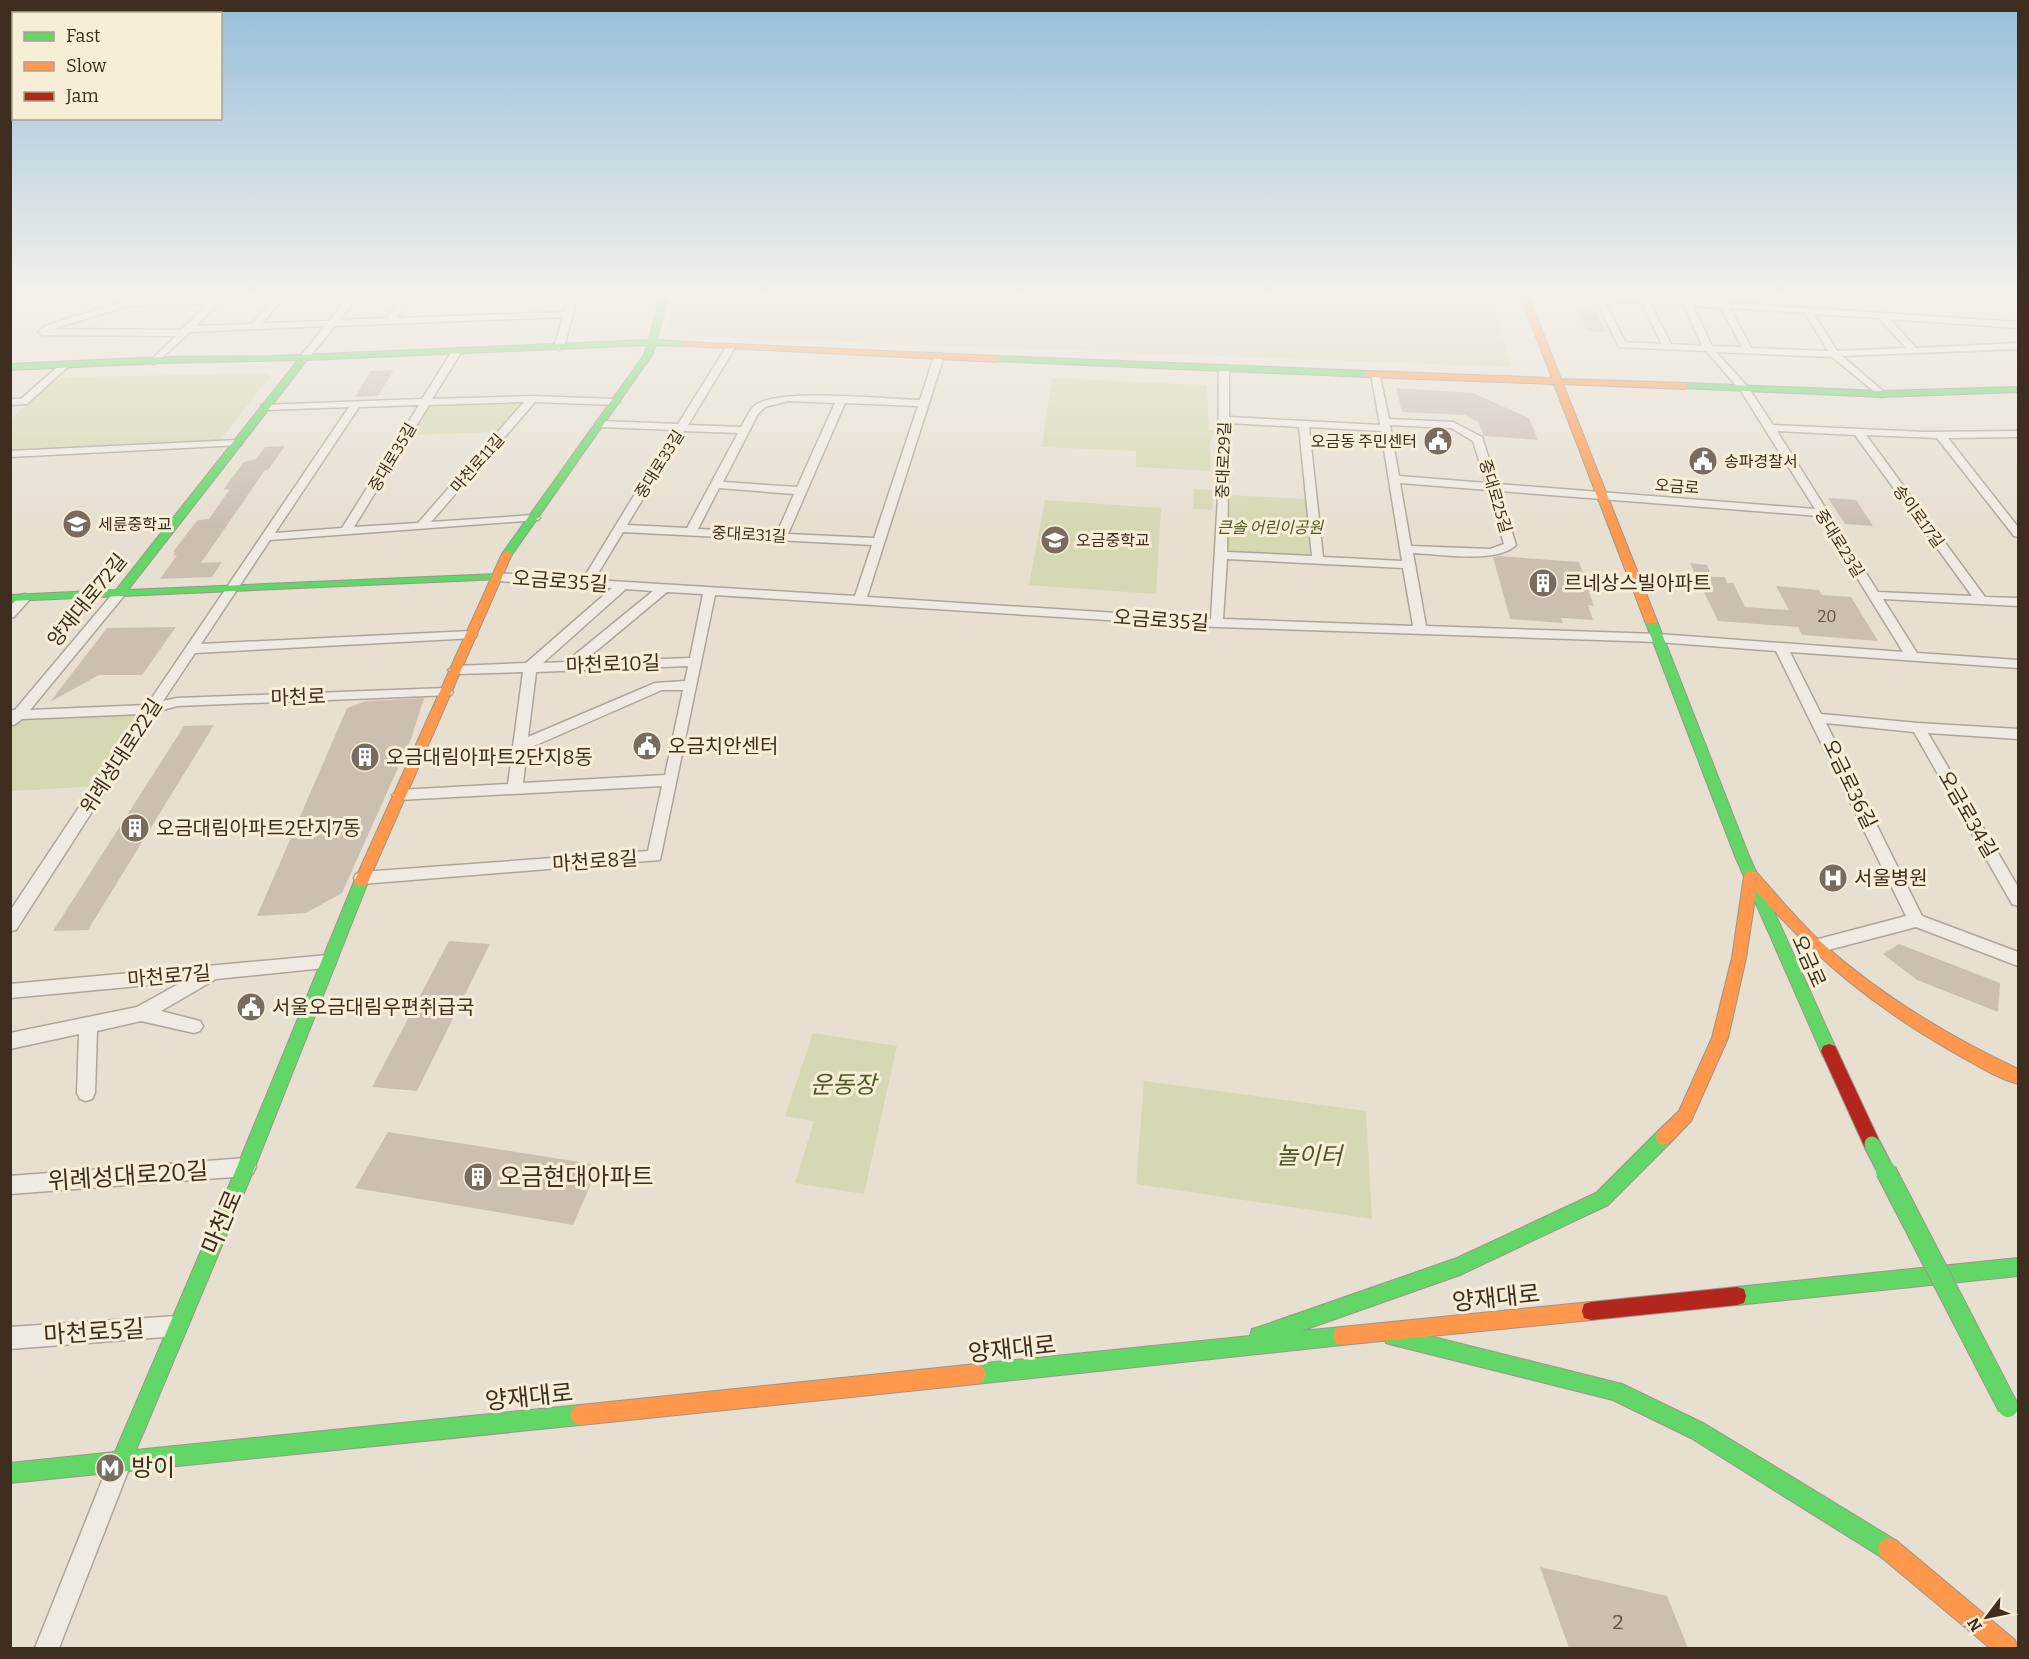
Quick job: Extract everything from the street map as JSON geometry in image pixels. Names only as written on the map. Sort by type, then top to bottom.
[{"type":"main road","name":"양재대로72길","points":[[119,594],[293,372]]},
{"type":"main road","name":"마천로","points":[[121,1461],[246,1167],[362,878],[497,577],[507,556],[636,372]]},
{"type":"main road","points":[[1336,372],[1881,394],[2019,390]]},
{"type":"main road","name":"오금로","points":[[1553,372],[1751,876],[1872,1144],[2011,1411]]},
{"type":"main road","points":[[10,598],[497,577]]},
{"type":"main road","points":[[1751,876],[1817,946],[1885,1001],[1972,1056],[2019,1077]]},
{"type":"main road","points":[[1217,1350],[1460,1266],[1602,1199],[1685,1116],[1720,1038],[1738,957],[1751,876]]},
{"type":"main road","name":"양재대로","points":[[10,1473],[2019,1267]]},
{"type":"main road","points":[[1376,1332],[1615,1391],[1698,1431],[1889,1549],[2007,1648]]},
{"type":"street","points":[[10,415],[57,372]]},
{"type":"street","name":"중대로35길","points":[[346,531],[444,372]]},
{"type":"street","name":"중대로33길","points":[[586,583],[715,372]]},
{"type":"street","points":[[860,600],[934,372]]},
{"type":"street","name":"중대로29길","points":[[1217,624],[1222,555],[1224,372]]},
{"type":"street","name":"중대로23길","points":[[1730,372],[1745,389],[1913,657]]},
{"type":"street","points":[[1856,372],[1881,394]]},
{"type":"street","points":[[1376,374],[1419,630]]},
{"type":"street","points":[[692,530],[754,412],[762,405],[788,398],[924,403]]},
{"type":"street","points":[[266,407],[532,399],[615,402]]},
{"type":"street","name":"마천로11길","points":[[421,526],[532,399]]},
{"type":"street","points":[[781,536],[841,400]]},
{"type":"street","points":[[10,402],[24,402]]},
{"type":"street","name":"위례성대로22길","points":[[10,925],[151,709],[357,403]]},
{"type":"street","name":"중대로25길","points":[[1225,420],[1304,424],[1453,425],[1478,439],[1510,545],[1500,551],[1490,552],[1406,549]]},
{"type":"street","points":[[600,424],[745,429]]},
{"type":"street","points":[[1304,424],[1318,561]]},
{"type":"street","points":[[1769,428],[1940,435],[2018,435]]},
{"type":"street","name":"송이로17길","points":[[1858,432],[1981,600]]},
{"type":"street","points":[[1940,435],[2019,534]]},
{"type":"street","points":[[10,454],[237,443]]},
{"type":"street","name":"오금로","points":[[1394,479],[1822,513]]},
{"type":"street","points":[[716,485],[801,490]]},
{"type":"street","points":[[267,537],[534,518]]},
{"type":"street","name":"중대로31길","points":[[618,528],[692,530],[880,542]]},
{"type":"street","points":[[1222,555],[1408,565]]},
{"type":"street","name":"오금로35길","points":[[497,577],[1217,624],[1658,638]]},
{"type":"street","name":"오금로35길","points":[[530,667],[623,585]]},
{"type":"street","points":[[569,666],[664,588]]},
{"type":"street","name":"마천로8길","points":[[362,878],[655,856],[711,591]]},
{"type":"street","name":"양재대로72길","points":[[13,718],[119,594]]},
{"type":"street","points":[[1873,595],[2019,602]]},
{"type":"street","points":[[10,614],[25,598]]},
{"type":"street","points":[[191,649],[471,635]]},
{"type":"street","points":[[1658,638],[1782,649],[2019,664]]},
{"type":"street","name":"오금로36길","points":[[1782,649],[1916,920]]},
{"type":"street","name":"마천로10길","points":[[455,670],[696,662]]},
{"type":"street","points":[[515,789],[530,667]]},
{"type":"street","points":[[521,746],[660,686],[691,685]]},
{"type":"street","name":"마천로","points":[[13,718],[151,709],[177,702],[446,692]]},
{"type":"street","points":[[1817,718],[1918,728],[2019,734]]},
{"type":"street","name":"오금로34길","points":[[1918,728],[2019,900]]},
{"type":"street","points":[[399,795],[671,780]]},
{"type":"street","points":[[1817,946],[1916,920],[2019,959]]},
{"type":"street","name":"마천로7길","points":[[10,991],[328,962]]},
{"type":"street","points":[[12,1046],[87,1025],[141,1014],[214,972]]},
{"type":"street","points":[[141,1014],[194,1026]]},
{"type":"street","points":[[86,1093],[87,1025]]},
{"type":"street","name":"위례성대로20길","points":[[10,1185],[246,1167]]},
{"type":"street","name":"마천로5길","points":[[10,1338],[177,1326]]},
{"type":"street","name":"마천로","points":[[46,1648],[121,1461]]},
{"type":"green space","points":[[263,373],[271,375],[219,442],[11,452],[11,419],[53,379]]},
{"type":"green space","points":[[1052,378],[1207,385],[1209,430],[1214,431],[1210,445],[1211,471],[1136,467],[1136,451],[1042,447]]},
{"type":"green space","points":[[517,402],[519,408],[499,432],[409,435],[427,404]]},
{"type":"green space","points":[[1194,489],[1213,490],[1212,510],[1193,509]]},
{"type":"green space","name":"큰솔 어린이공원","points":[[1226,495],[1307,499],[1314,558],[1226,552]]},
{"type":"green space","points":[[1045,500],[1161,508],[1156,594],[1029,585]]},
{"type":"green space","points":[[151,709],[101,786],[11,791],[11,725],[18,715]]},
{"type":"green space","name":"운동장","points":[[813,1033],[897,1046],[864,1194],[795,1183],[814,1121],[785,1116]]},
{"type":"green space","name":"놀이터","points":[[1144,1081],[1366,1111],[1372,1219],[1136,1184]]},
{"type":"building","points":[[370,372],[393,372],[378,396],[355,397]]},
{"type":"building","points":[[1396,388],[1473,393],[1529,418],[1538,440],[1484,436],[1478,422],[1465,415],[1402,412]]},
{"type":"building","points":[[285,446],[268,470],[265,470],[201,563],[222,562],[212,577],[160,579],[177,555],[173,556],[175,552],[173,552],[198,520],[209,519],[230,489],[223,490],[244,462],[256,459],[265,447]]},
{"type":"building","points":[[1828,498],[1856,500],[1873,526],[1845,524]]},
{"type":"building","name":"르네상스빌아파트","points":[[1493,557],[1579,562],[1594,606],[1588,605],[1593,620],[1561,618],[1563,623],[1510,619]]},
{"type":"building","points":[[1690,563],[1707,565],[1712,577],[1725,577],[1727,583],[1733,583],[1745,607],[1789,610],[1776,586],[1819,590],[1822,595],[1851,597],[1878,641],[1802,635],[1798,627],[1718,621]]},
{"type":"building","points":[[176,627],[142,675],[99,675],[50,702],[107,628]]},
{"type":"building","name":"오금대림아파트2단지8동","points":[[424,698],[411,739],[342,893],[306,913],[257,916],[347,708],[366,701]]},
{"type":"building","name":"오금대림아파트2단지7동","points":[[214,725],[88,930],[53,931],[184,726]]},
{"type":"building","points":[[449,941],[490,944],[417,1091],[372,1087]]},
{"type":"building","points":[[1899,944],[2000,983],[1998,1012],[1917,980],[1883,954]]},
{"type":"building","name":"오금현대아파트","points":[[388,1132],[599,1165],[573,1225],[355,1188]]},
{"type":"building","points":[[1540,1567],[1667,1596],[1688,1648],[1569,1648]]},
{"type":"traffic: fast","points":[[119,594],[293,372]]},
{"type":"traffic: fast","points":[[507,554],[636,372]]},
{"type":"traffic: fast","points":[[1329,372],[1368,374]]},
{"type":"traffic: fast","points":[[1685,386],[1881,394],[2018,390]]},
{"type":"traffic: fast","points":[[10,598],[497,577]]},
{"type":"traffic: fast","points":[[1651,621],[1742,856],[1829,1051]]},
{"type":"traffic: fast","points":[[121,1461],[246,1167],[361,882]]},
{"type":"traffic: fast","points":[[1259,1336],[1460,1266],[1602,1199],[1664,1137]]},
{"type":"traffic: fast","points":[[1872,1144],[2008,1407]]},
{"type":"traffic: fast","points":[[1737,1296],[2018,1267]]},
{"type":"traffic: fast","points":[[976,1374],[1342,1336]]},
{"type":"traffic: fast","points":[[1393,1336],[1615,1391],[1698,1431],[1889,1549]]},
{"type":"traffic: fast","points":[[10,1473],[580,1415]]},
{"type":"traffic: slow","points":[[1554,372],[1651,621]]},
{"type":"traffic: slow","points":[[1368,374],[1685,386]]},
{"type":"traffic: slow","points":[[361,882],[507,554]]},
{"type":"traffic: slow","points":[[1751,876],[1808,939],[1863,986],[1938,1035],[2018,1077]]},
{"type":"traffic: slow","points":[[1664,1137],[1685,1116],[1720,1038],[1739,958],[1751,876]]},
{"type":"traffic: slow","points":[[1342,1336],[1591,1311]]},
{"type":"traffic: slow","points":[[580,1415],[976,1374]]},
{"type":"traffic: slow","points":[[1889,1549],[2007,1648]]},
{"type":"traffic: jam","points":[[1829,1051],[1872,1144]]},
{"type":"traffic: jam","points":[[1591,1311],[1737,1296]]},
{"type":"place","name":"오금동 주민센터","points":[[1438,441]]},
{"type":"place","name":"송파경찰서","points":[[1703,461]]},
{"type":"place","name":"세륜중학교","points":[[77,524]]},
{"type":"place","name":"오금중학교","points":[[1055,540]]},
{"type":"place","name":"르네상스빌아파트","points":[[1543,583]]},
{"type":"place","name":"오금치안센터","points":[[647,746]]},
{"type":"place","name":"오금대림아파트2단지8동","points":[[365,757]]},
{"type":"place","name":"오금대림아파트2단지7동","points":[[135,828]]},
{"type":"place","name":"서울병원","points":[[1833,878]]},
{"type":"place","name":"서울오금대림우편취급국","points":[[251,1007]]},
{"type":"place","name":"오금현대아파트","points":[[478,1177]]},
{"type":"place","name":"방이","points":[[110,1468]]}]
